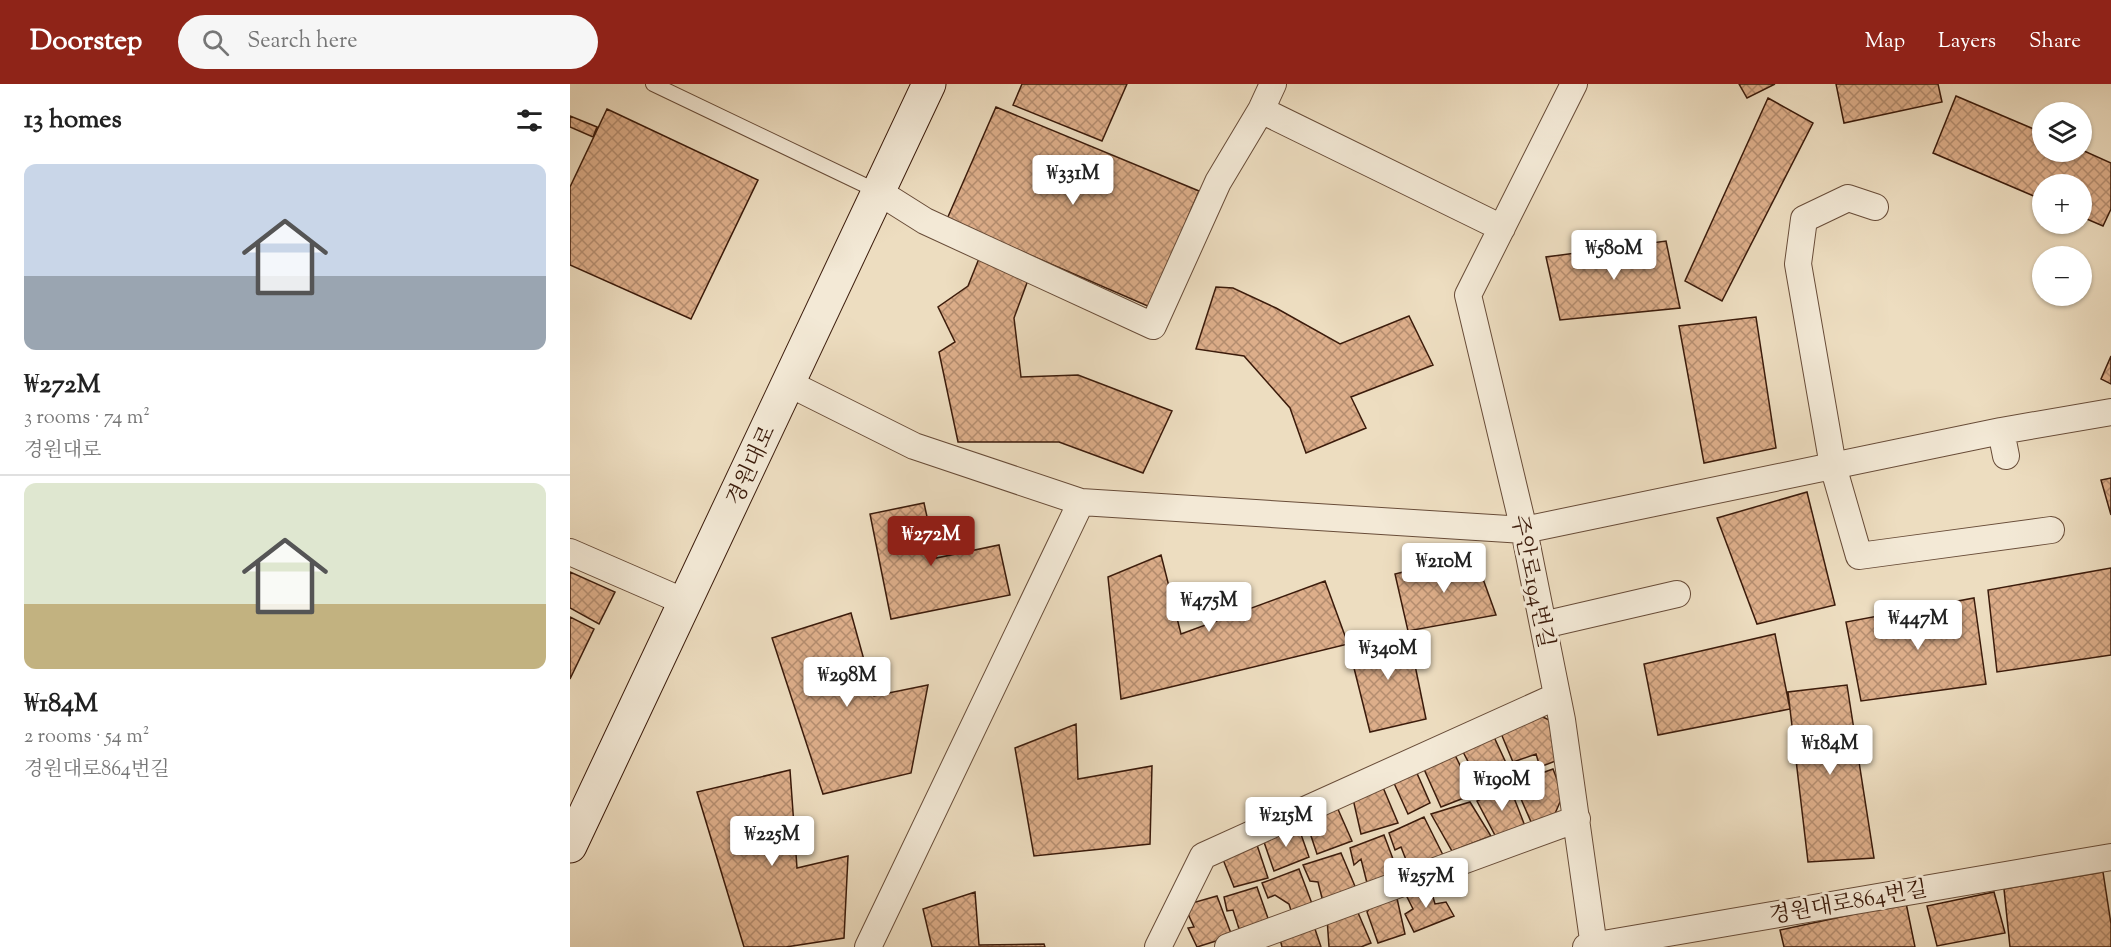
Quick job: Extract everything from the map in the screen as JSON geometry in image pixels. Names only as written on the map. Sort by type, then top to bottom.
[{"type":"main road","name":"경원대로","points":[[570,846],[929,84]]},
{"type":"street","points":[[879,192],[925,222],[1153,326],[1218,182],[1261,110],[1273,84]]},
{"type":"street","name":"주안로194번길","points":[[1574,84],[1468,295],[1524,530],[1557,696],[1577,819],[1591,946]]},
{"type":"street","points":[[1261,110],[1502,228]]},
{"type":"street","points":[[1875,207],[1848,198],[1804,219],[1798,264],[1833,466],[1859,556],[2051,530]]},
{"type":"street","points":[[788,382],[914,446],[1081,502],[1524,530],[2001,430],[2111,412]]},
{"type":"street","points":[[2001,430],[2006,456]]},
{"type":"street","points":[[868,947],[1081,502]]},
{"type":"street","points":[[570,552],[685,602]]},
{"type":"street","points":[[1543,625],[1677,594]]},
{"type":"street","points":[[1158,947],[1203,856],[1557,696]]},
{"type":"street","points":[[1228,947],[1577,819]]},
{"type":"street","name":"경원대로864번길","points":[[1591,946],[2111,857]]},
{"type":"lane","points":[[653,84],[879,192]]},
{"type":"building","points":[[1022,84],[1127,84],[1102,141],[1013,105]]},
{"type":"building","points":[[1739,84],[1775,84],[1747,98]]},
{"type":"building","points":[[1836,84],[1938,84],[1942,102],[1844,123]]},
{"type":"building","points":[[1956,96],[2032,128],[2032,162],[2092,162],[2092,154],[2111,163],[2111,209],[2103,226],[2092,221],[2092,174],[2032,174],[2032,195],[1933,153]]},
{"type":"building","points":[[1768,98],[1813,123],[1722,301],[1685,281]]},
{"type":"building","points":[[996,107],[1199,191],[1150,307],[947,219]]},
{"type":"building","points":[[607,109],[758,180],[691,319],[570,265],[570,187]]},
{"type":"building","points":[[570,116],[597,127],[593,137],[570,127]]},
{"type":"building","points":[[1666,241],[1680,308],[1560,320],[1546,257]]},
{"type":"building","points":[[980,256],[1028,280],[1014,318],[1021,377],[1078,375],[1172,411],[1143,473],[1059,442],[958,442],[939,352],[955,342],[938,307],[968,286]]},
{"type":"building","points":[[1216,287],[1233,288],[1276,308],[1340,344],[1409,316],[1433,365],[1351,397],[1366,428],[1306,453],[1290,408],[1244,356],[1196,349]]},
{"type":"building","points":[[1756,317],[1776,448],[1704,463],[1679,326]]},
{"type":"building","points":[[2111,356],[2111,384],[2101,379]]},
{"type":"building","points":[[2111,478],[2111,515],[2101,480]]},
{"type":"building","points":[[1807,492],[1835,605],[1757,624],[1717,518]]},
{"type":"building","points":[[924,503],[936,558],[999,545],[1010,595],[891,619],[870,514]]},
{"type":"building","points":[[1474,554],[1496,615],[1408,631],[1395,574]]},
{"type":"building","points":[[1161,555],[1181,634],[1325,581],[1348,644],[1121,699],[1108,577]]},
{"type":"building","points":[[2111,568],[2111,655],[1997,672],[1988,590]]},
{"type":"building","points":[[570,572],[615,592],[599,624],[570,608]]},
{"type":"building","points":[[1974,598],[1986,684],[1861,701],[1846,622]]},
{"type":"building","points":[[851,613],[874,696],[928,685],[911,773],[823,794],[772,638]]},
{"type":"building","points":[[570,617],[594,629],[570,679]]},
{"type":"building","points":[[1408,631],[1426,719],[1370,732],[1348,644]]},
{"type":"building","points":[[1775,634],[1790,709],[1658,735],[1644,664]]},
{"type":"building","points":[[1847,685],[1874,858],[1808,862],[1788,692]]},
{"type":"building","points":[[1537,714],[1551,721],[1558,760],[1540,767],[1536,754],[1513,762],[1500,731]]},
{"type":"building","points":[[1076,724],[1078,779],[1152,766],[1150,844],[1034,856],[1015,748]]},
{"type":"building","points":[[1494,737],[1513,778],[1483,790],[1462,750]]},
{"type":"building","points":[[1455,755],[1474,794],[1441,807],[1423,767]]},
{"type":"building","points":[[1553,769],[1563,795],[1554,816],[1532,824],[1514,783]]},
{"type":"building","points":[[790,770],[797,868],[848,856],[844,938],[786,947],[744,947],[697,792]]},
{"type":"building","points":[[1416,771],[1430,803],[1408,814],[1393,781]]},
{"type":"building","points":[[1382,785],[1398,823],[1361,834],[1353,799]]},
{"type":"building","points":[[1509,785],[1525,826],[1497,839],[1477,801]]},
{"type":"building","points":[[1470,802],[1491,836],[1452,851],[1431,814]]},
{"type":"building","points":[[1337,807],[1352,841],[1317,854],[1306,821]]},
{"type":"building","points":[[1424,817],[1444,857],[1410,870],[1401,847],[1395,850],[1389,833]]},
{"type":"building","points":[[1297,823],[1309,857],[1274,871],[1264,842]]},
{"type":"building","points":[[1384,835],[1399,875],[1367,883],[1361,859],[1354,865],[1350,848]]},
{"type":"building","points":[[1256,842],[1268,878],[1234,887],[1222,857]]},
{"type":"building","points":[[1341,853],[1357,891],[1323,902],[1318,882],[1310,881],[1303,865]]},
{"type":"building","points":[[1299,869],[1314,909],[1293,917],[1289,904],[1275,895],[1268,898],[1262,883]]},
{"type":"building","points":[[2103,872],[2111,924],[2111,947],[2010,947],[2004,889]]},
{"type":"building","points":[[1429,883],[1435,904],[1446,902],[1454,916],[1414,932],[1405,914],[1413,909],[1405,893]]},
{"type":"building","points":[[1257,887],[1270,924],[1241,935],[1233,910],[1227,911],[1224,897]]},
{"type":"building","points":[[975,892],[979,945],[1044,944],[1045,947],[932,947],[923,909]]},
{"type":"building","points":[[1994,892],[2005,933],[1937,946],[1927,906]]},
{"type":"building","points":[[1396,894],[1405,934],[1378,943],[1367,912],[1373,904]]},
{"type":"building","points":[[1217,896],[1232,936],[1197,947],[1188,928],[1194,927],[1188,914],[1192,903]]},
{"type":"building","points":[[1906,903],[1915,947],[1784,947],[1780,930]]},
{"type":"building","points":[[1356,908],[1371,943],[1361,947],[1329,947],[1327,918]]},
{"type":"building","points":[[1313,923],[1321,947],[1282,947],[1279,935]]}]
